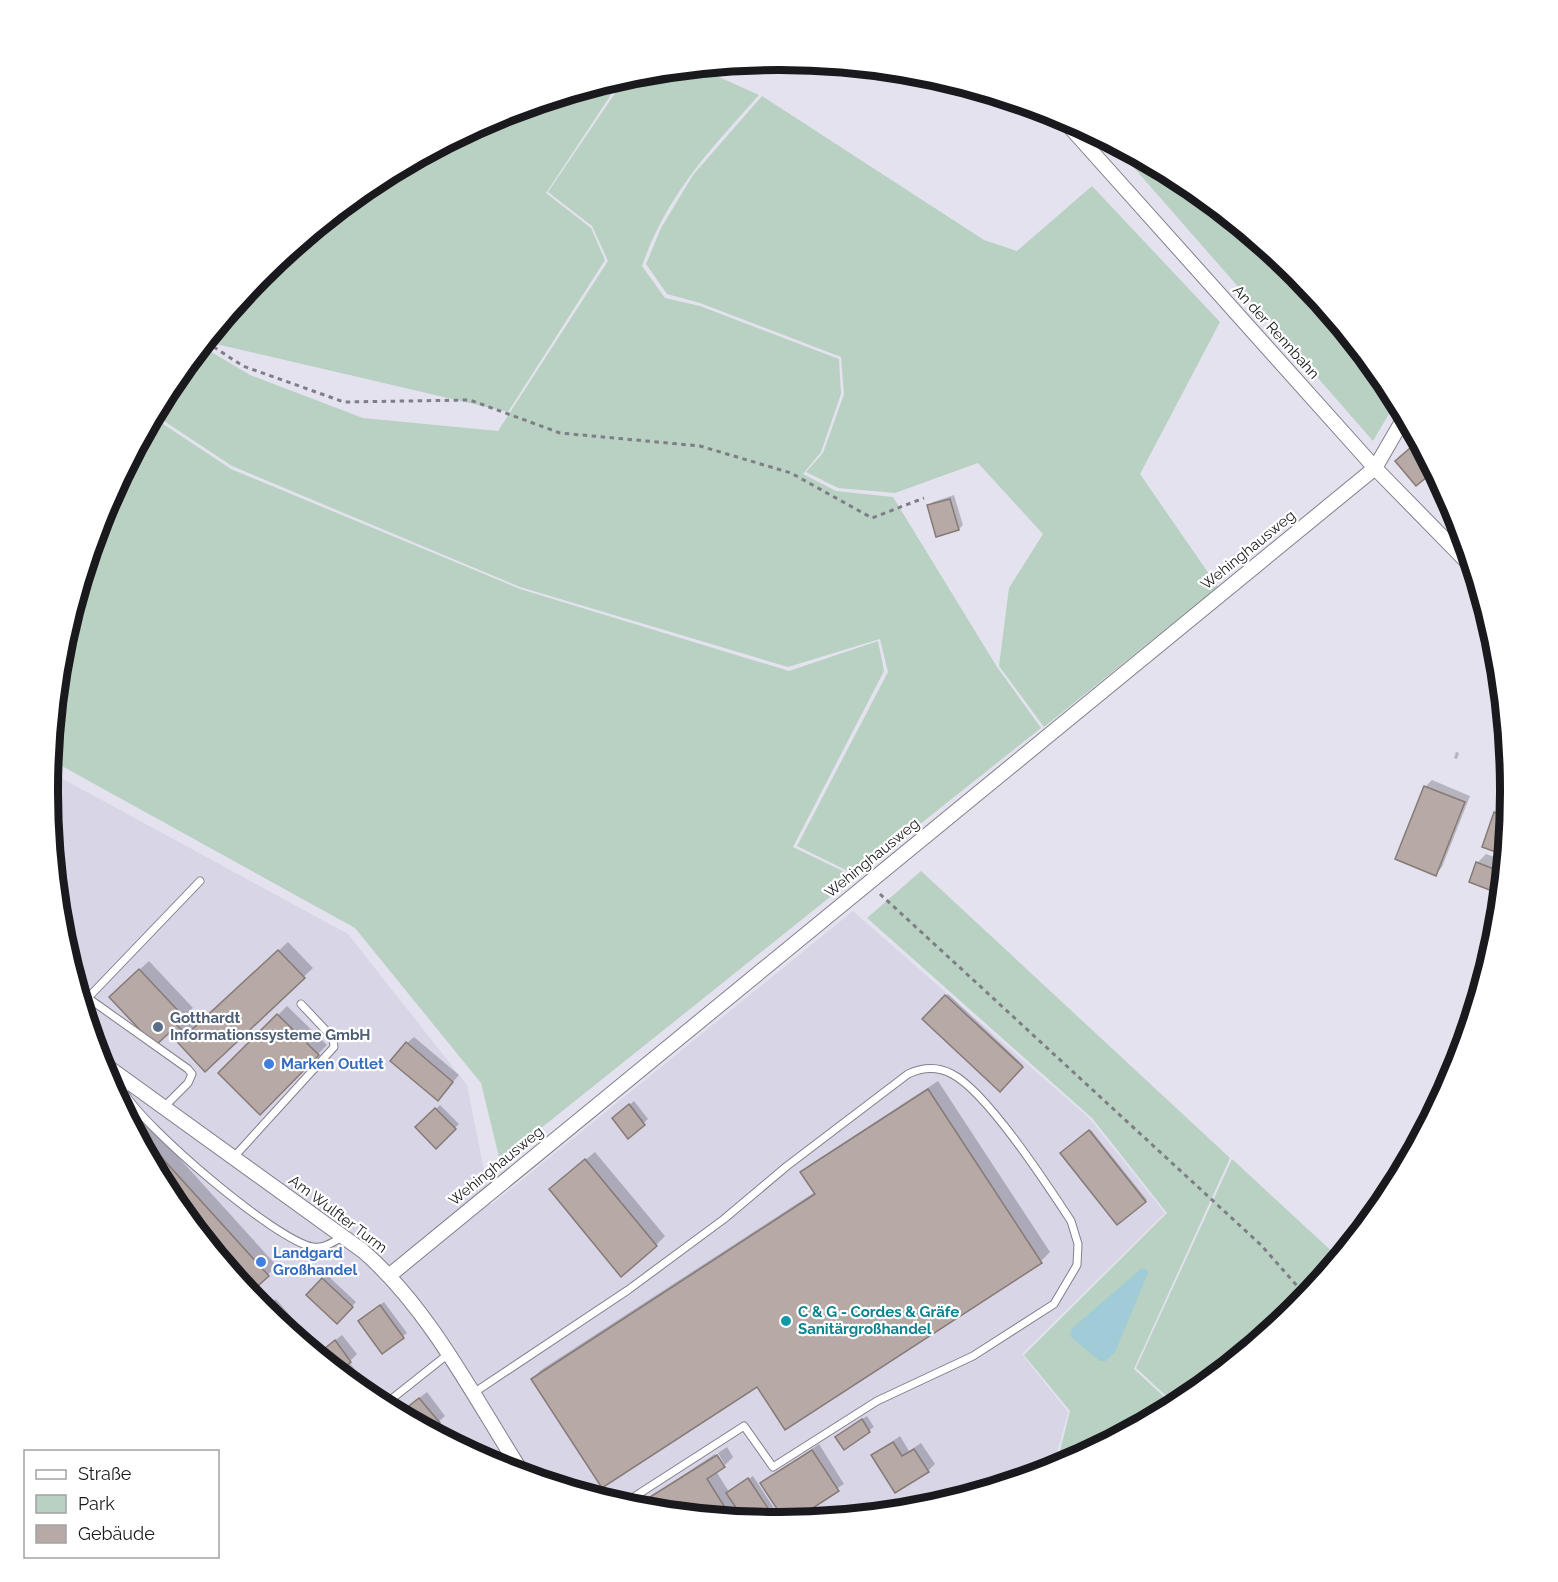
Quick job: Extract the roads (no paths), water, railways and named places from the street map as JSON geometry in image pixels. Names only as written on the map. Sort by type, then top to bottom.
[{"type":"street","name":"An der Rennbahn","points":[[1077,135],[1375,468],[1459,554]]},
{"type":"street","points":[[1375,468],[1400,426]]},
{"type":"street","name":"Wehinghausweg","points":[[390,1275],[1375,468]]},
{"type":"street","name":"Am Wulfter Turm","points":[[116,1072],[343,1237],[390,1275],[415,1305],[516,1462]]},
{"type":"lane","points":[[89,998],[200,881]]},
{"type":"lane","points":[[233,1158],[334,1047],[333,1038],[301,1004]]},
{"type":"lane","points":[[91,1005],[188,1069],[192,1074],[188,1083],[163,1108]]},
{"type":"lane","points":[[472,1394],[628,1290],[724,1219],[787,1166],[908,1074],[922,1068],[951,1073],[976,1091],[1071,1221],[1078,1244],[1077,1265],[1054,1304],[973,1356],[877,1401],[773,1467],[744,1426],[634,1497]]},
{"type":"lane","points":[[124,1091],[126,1080]]},
{"type":"lane","points":[[126,1095],[139,1114],[222,1189],[294,1242],[321,1248],[343,1237]]},
{"type":"lane","points":[[392,1398],[447,1355]]},
{"type":"water","points":[[1141,1269],[1147,1269],[1148,1273],[1115,1352],[1106,1361],[1100,1361],[1070,1336],[1071,1329]]},
{"type":"place","name":"Gotthardt Informationssysteme GmbH","points":[[158,1027]]},
{"type":"place","name":"Marken Outlet","points":[[269,1064]]},
{"type":"place","name":"Landgard Großhandel","points":[[261,1262]]},
{"type":"place","name":"C & G - Cordes & Gräfe Sanitärgroßhandel","points":[[786,1321]]}]
